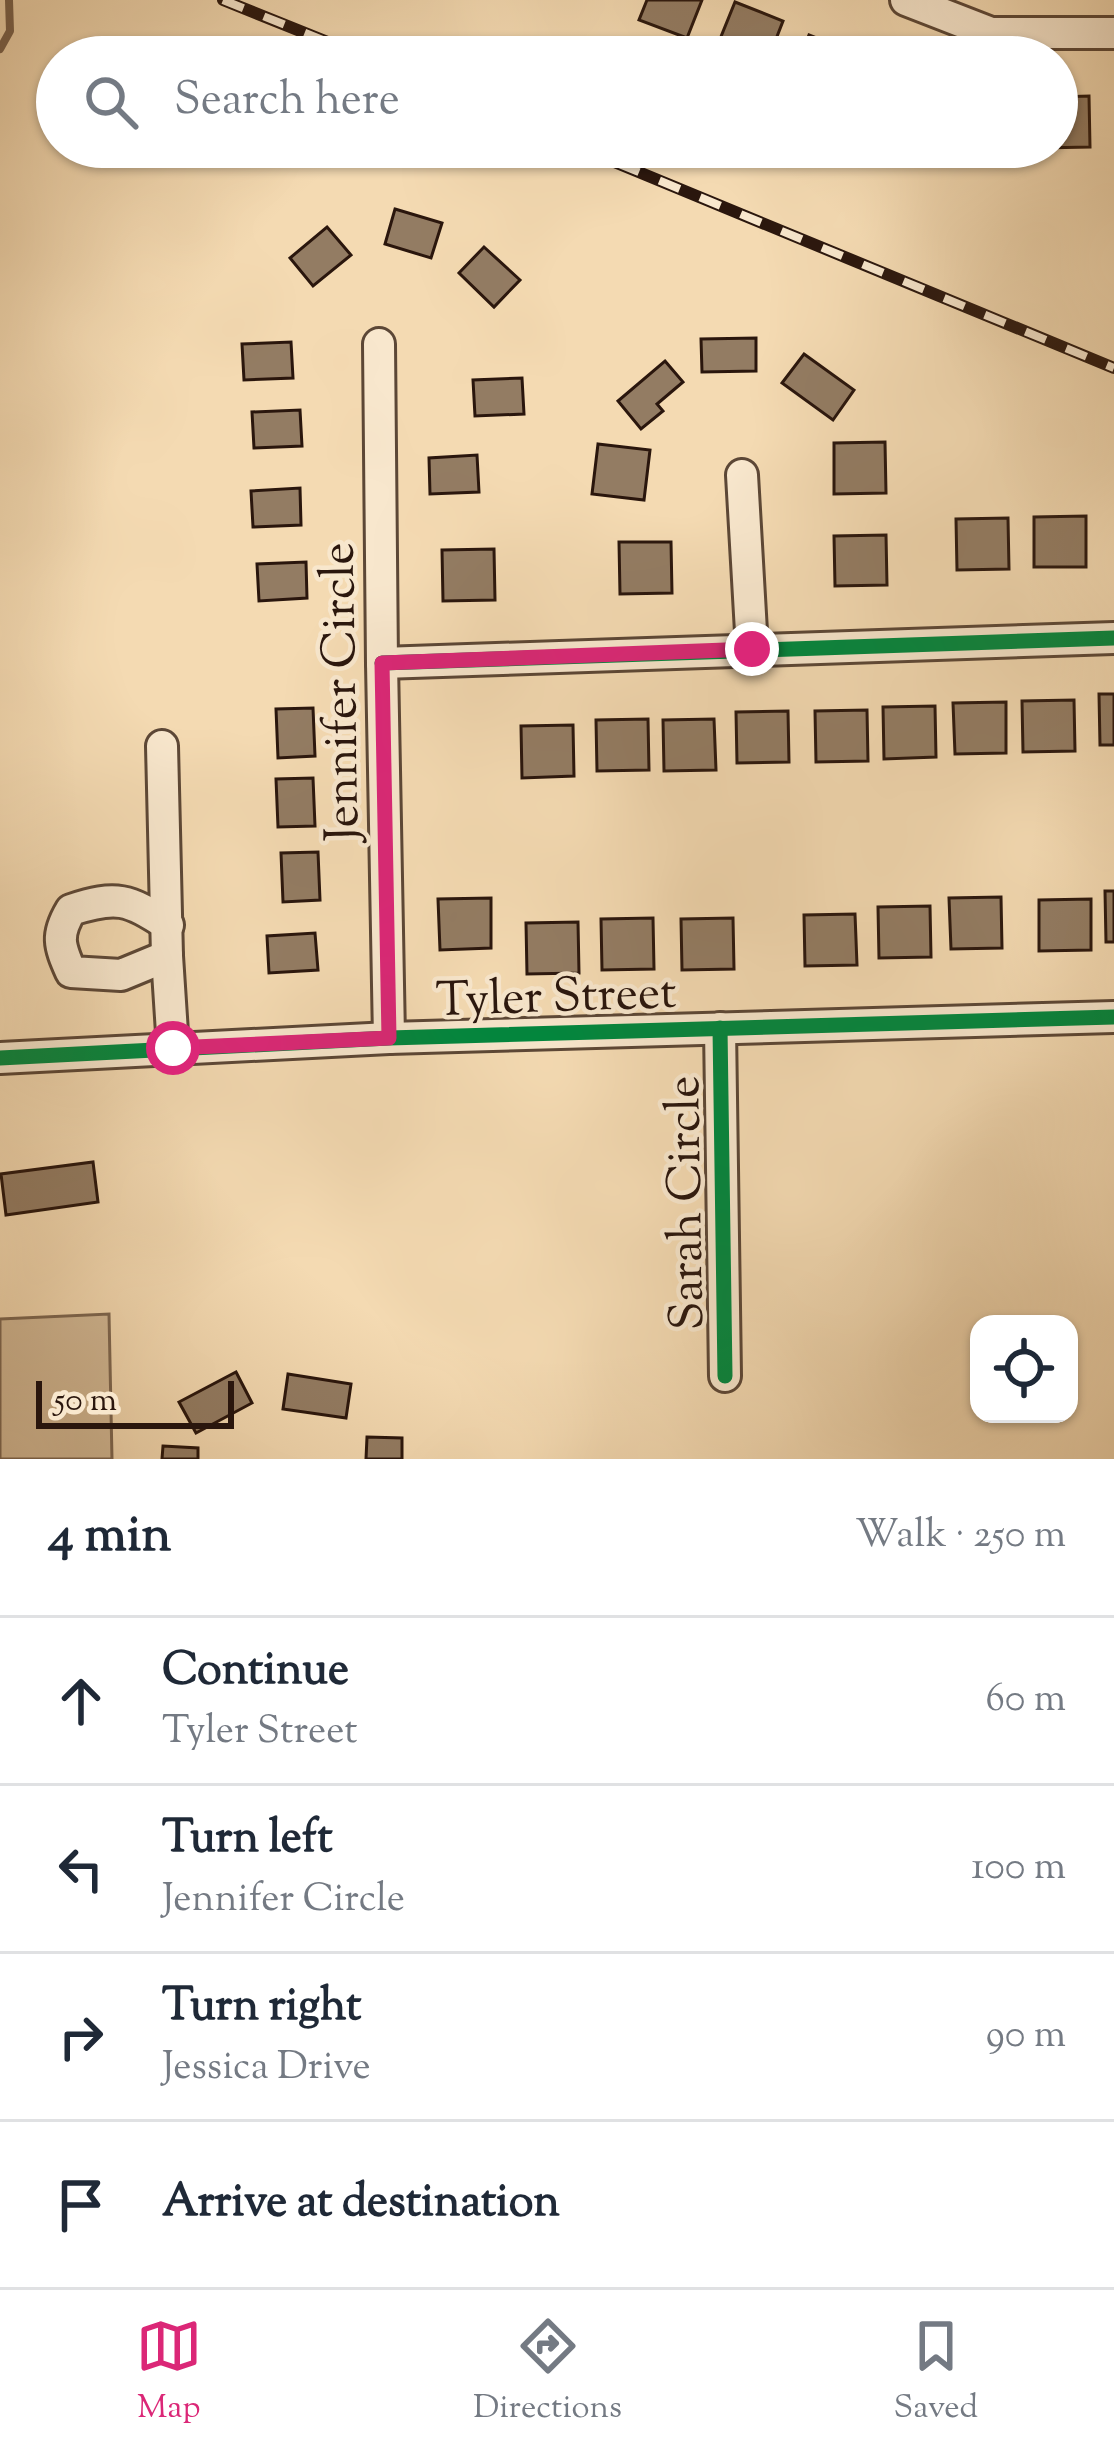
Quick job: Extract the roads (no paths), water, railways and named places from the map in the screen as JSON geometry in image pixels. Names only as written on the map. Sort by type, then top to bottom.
[{"type":"street","points":[[906,0],[991,33],[1114,33]]},
{"type":"street","name":"Jennifer Circle","points":[[379,344],[389,1038]]},
{"type":"street","points":[[742,475],[752,649]]},
{"type":"street","points":[[382,663],[1114,638]]},
{"type":"street","points":[[162,746],[173,1048]]},
{"type":"street","name":"Tyler Street","points":[[0,1058],[389,1038],[1114,1017]]},
{"type":"street","name":"Sarah Circle","points":[[720,1028],[725,1376]]},
{"type":"waterway","points":[[0,49],[10,31],[9,0]]},
{"type":"railway","points":[[223,0],[313,36]]},
{"type":"railway","points":[[629,168],[1114,368]]}]
